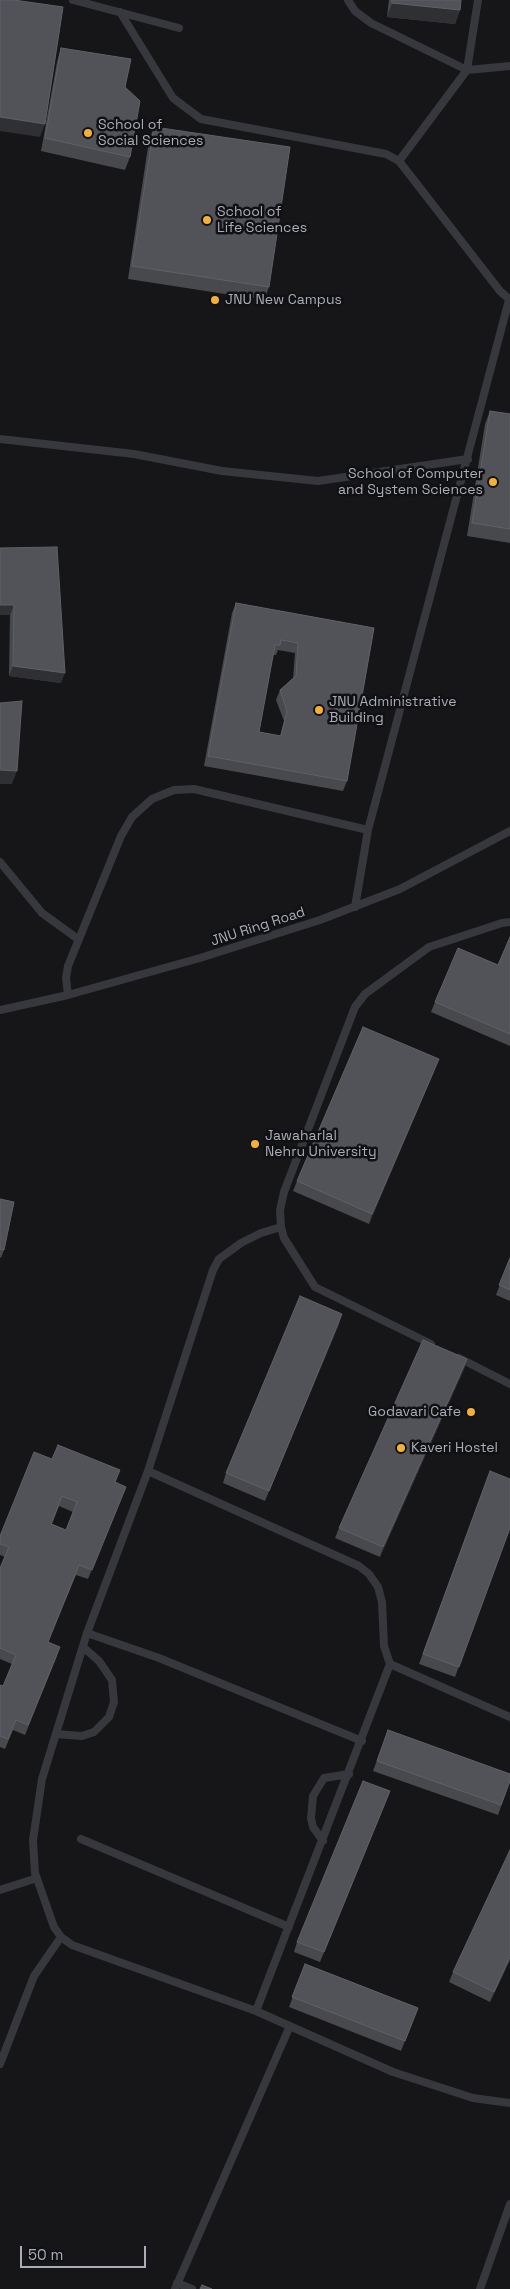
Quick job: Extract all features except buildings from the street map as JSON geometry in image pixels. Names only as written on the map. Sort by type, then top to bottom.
[{"type":"lane","points":[[73,0],[179,28]]},
{"type":"lane","points":[[348,0],[355,11],[372,23],[467,70],[510,66]]},
{"type":"lane","points":[[399,161],[467,70],[478,0]]},
{"type":"lane","points":[[120,12],[173,98],[202,119],[386,154],[399,161],[500,291],[510,300],[368,830],[355,907]]},
{"type":"lane","points":[[0,439],[134,454],[222,471],[318,480],[468,458]]},
{"type":"lane","points":[[68,995],[66,978],[68,966],[121,836],[132,817],[152,799],[174,790],[194,789],[368,830]]},
{"type":"lane","name":"JNU Ring Road","points":[[0,1010],[68,995],[200,958],[355,907],[400,889],[510,831]]},
{"type":"lane","points":[[0,862],[42,913],[78,939]]},
{"type":"lane","points":[[442,1350],[315,1287],[294,1255],[281,1227],[280,1210],[284,1192],[355,1007],[365,994],[429,947],[502,922],[510,922]]},
{"type":"lane","points":[[281,1227],[261,1232],[240,1243],[219,1259],[213,1270],[148,1471],[87,1633],[42,1779],[35,1819],[33,1856],[37,1878],[54,1927],[61,1937],[72,1945],[256,2011],[289,2028],[394,2072],[474,2098],[510,2104]]},
{"type":"lane","points":[[451,1354],[510,1382]]},
{"type":"lane","points":[[148,1471],[346,1560],[369,1574],[378,1587],[382,1602],[384,1646],[390,1664],[362,1741],[256,2011]]},
{"type":"lane","points":[[87,1633],[159,1658],[362,1741]]},
{"type":"lane","points":[[56,1734],[82,1736],[94,1732],[109,1717],[114,1702],[112,1680],[99,1661],[83,1647]]},
{"type":"lane","points":[[390,1664],[510,1717]]},
{"type":"lane","points":[[322,1841],[313,1827],[310,1818],[314,1796],[324,1778],[349,1774]]},
{"type":"lane","points":[[81,1839],[289,1927]]},
{"type":"lane","points":[[0,1890],[37,1878]]},
{"type":"lane","points":[[0,2064],[34,1976],[61,1937]]},
{"type":"lane","points":[[192,2289],[176,2286],[289,2028]]},
{"type":"lane","points":[[480,2289],[510,2204]]},
{"type":"place","name":"School of Social Sciences","points":[[88,133]]},
{"type":"place","name":"School of Life Sciences","points":[[207,220]]},
{"type":"place","name":"JNU New Campus","points":[[215,300]]},
{"type":"place","name":"School of Computer and System Sciences","points":[[493,482]]},
{"type":"place","name":"JNU Administrative Building","points":[[319,710]]},
{"type":"place","name":"Jawaharlal Nehru University","points":[[255,1144]]},
{"type":"place","name":"Godavari Cafe","points":[[471,1412]]},
{"type":"place","name":"Kaveri Hostel","points":[[401,1448]]}]
